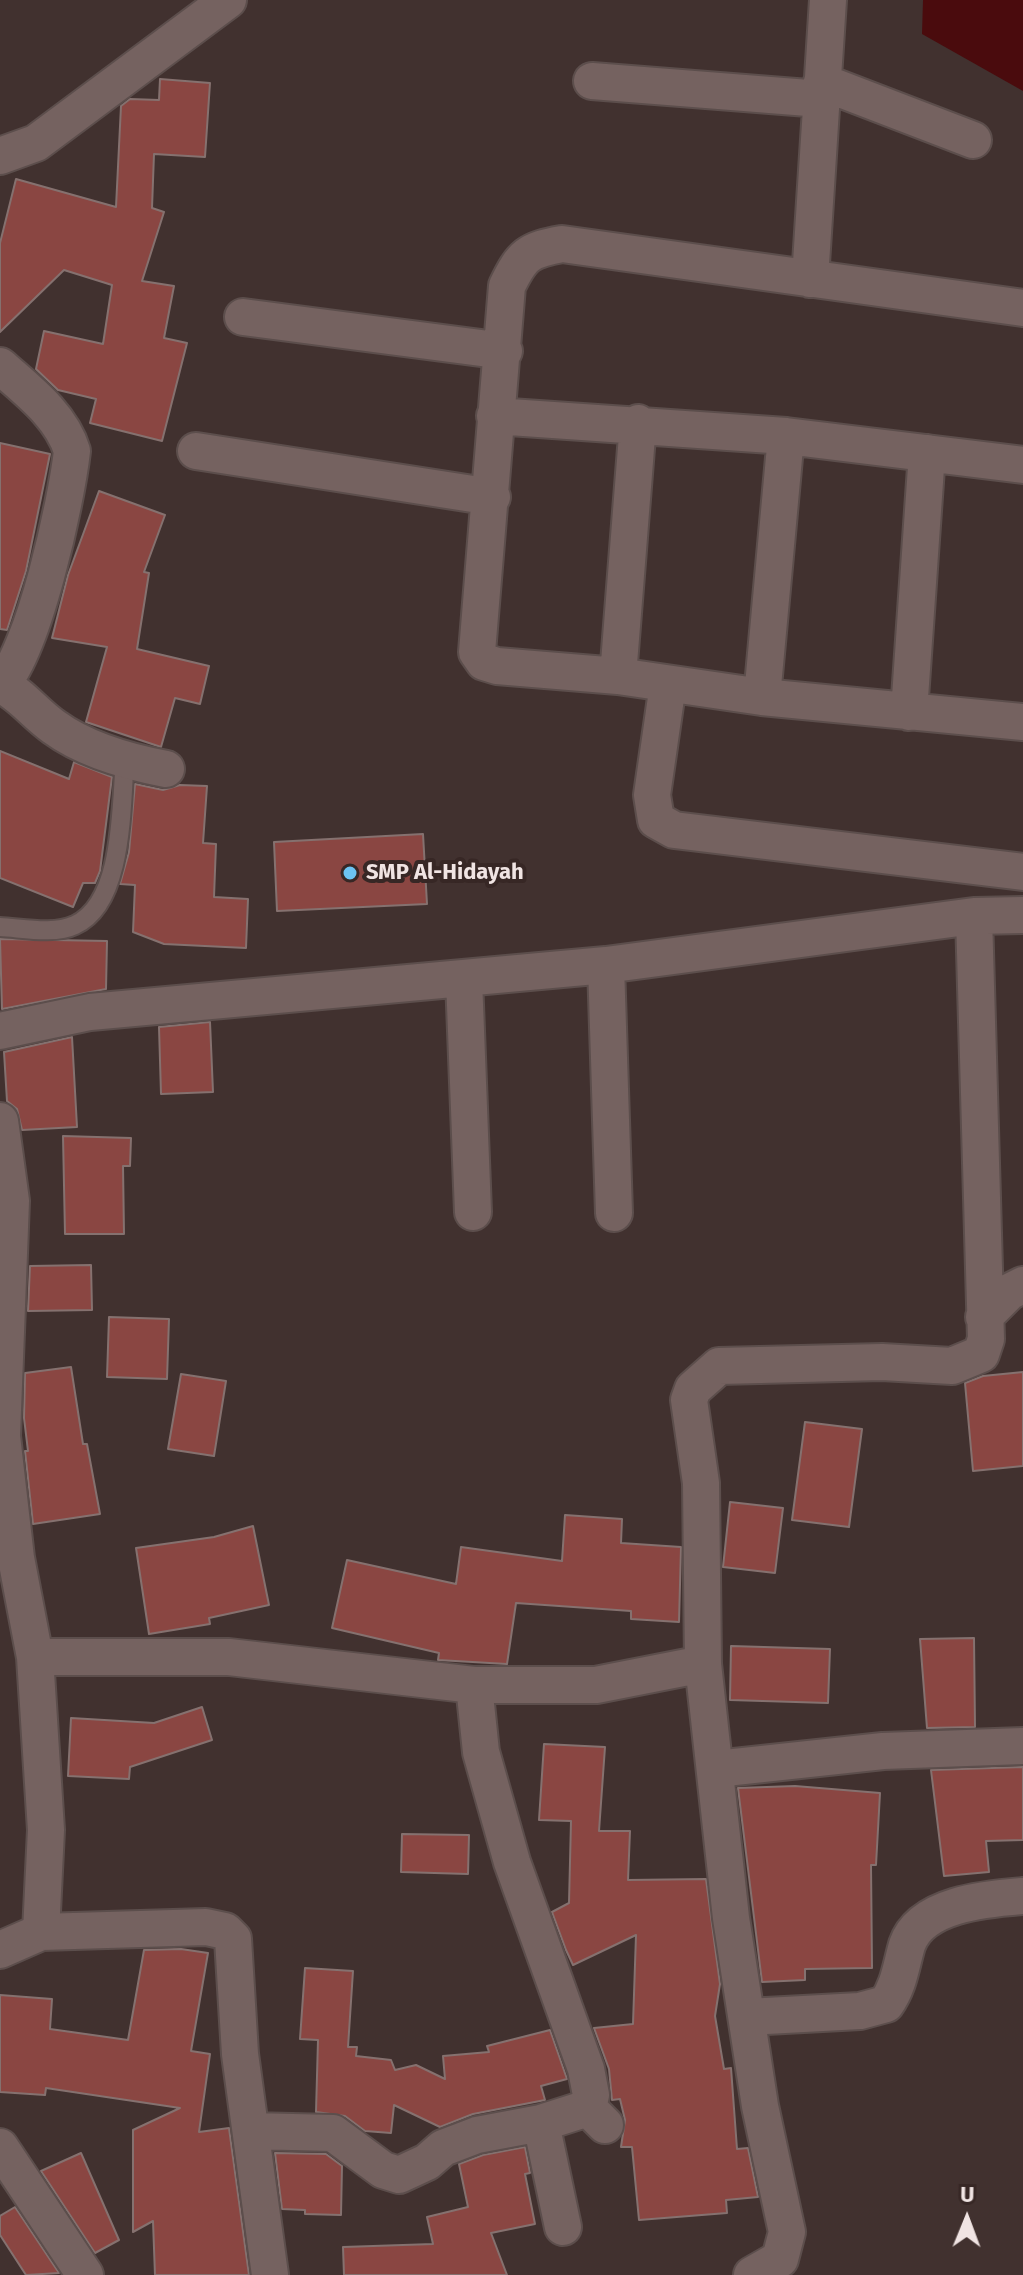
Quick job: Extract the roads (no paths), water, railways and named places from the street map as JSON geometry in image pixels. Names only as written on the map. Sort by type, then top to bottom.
[{"type":"street","points":[[0,156],[36,143],[228,0]]},
{"type":"street","points":[[810,279],[828,0]]},
{"type":"street","points":[[592,81],[822,91],[973,140]]},
{"type":"street","points":[[1023,308],[562,244],[541,248],[520,259],[507,286],[477,652],[484,662],[618,676],[762,697],[1023,722]]},
{"type":"street","points":[[243,317],[504,351]]},
{"type":"street","points":[[0,366],[40,401],[66,433],[72,451],[30,634],[16,667],[1,685],[25,699],[58,730],[125,758],[166,769]]},
{"type":"street","points":[[495,416],[638,423],[786,436],[1023,465]]},
{"type":"street","points":[[618,676],[638,423]]},
{"type":"street","points":[[762,697],[786,436]]},
{"type":"street","points":[[196,451],[492,497]]},
{"type":"street","points":[[909,712],[927,453]]},
{"type":"street","points":[[668,684],[652,795],[656,820],[674,830],[1023,872]]},
{"type":"street","points":[[0,1031],[90,1012],[606,965],[974,916],[1023,915]]},
{"type":"street","points":[[752,2275],[780,2259],[787,2232],[731,1918],[703,1664],[701,1483],[689,1400],[693,1389],[719,1366],[882,1362],[952,1366],[981,1354],[986,1339],[974,916]]},
{"type":"street","points":[[606,965],[614,1213]]},
{"type":"street","points":[[464,979],[473,1212]]},
{"type":"street","points":[[0,1121],[11,1201],[3,1330],[2,1436],[16,1558],[35,1657],[46,1830],[41,1932]]},
{"type":"street","points":[[984,1317],[1009,1292],[1023,1285]]},
{"type":"street","points":[[35,1657],[229,1657],[474,1685],[596,1685],[703,1664]]},
{"type":"street","points":[[251,2131],[333,2133],[383,2170],[399,2175],[427,2162],[443,2148],[477,2135],[597,2116],[586,2069],[512,1862],[481,1752],[474,1685]]},
{"type":"street","points":[[716,1769],[883,1751],[1023,1746]]},
{"type":"street","points":[[747,2017],[860,2011],[886,2004],[894,1993],[908,1941],[917,1925],[940,1912],[1023,1896]]},
{"type":"street","points":[[0,1950],[41,1932],[206,1927],[225,1931],[233,1939],[240,2054],[270,2275]]},
{"type":"street","points":[[541,2123],[563,2227]]},
{"type":"street","points":[[0,2147],[49,2226],[85,2275]]},
{"type":"lane","points":[[0,927],[61,929],[77,925],[100,903],[115,862],[125,758]]},
{"type":"place","name":"SMP Al-Hidayah","points":[[350,873]]}]
